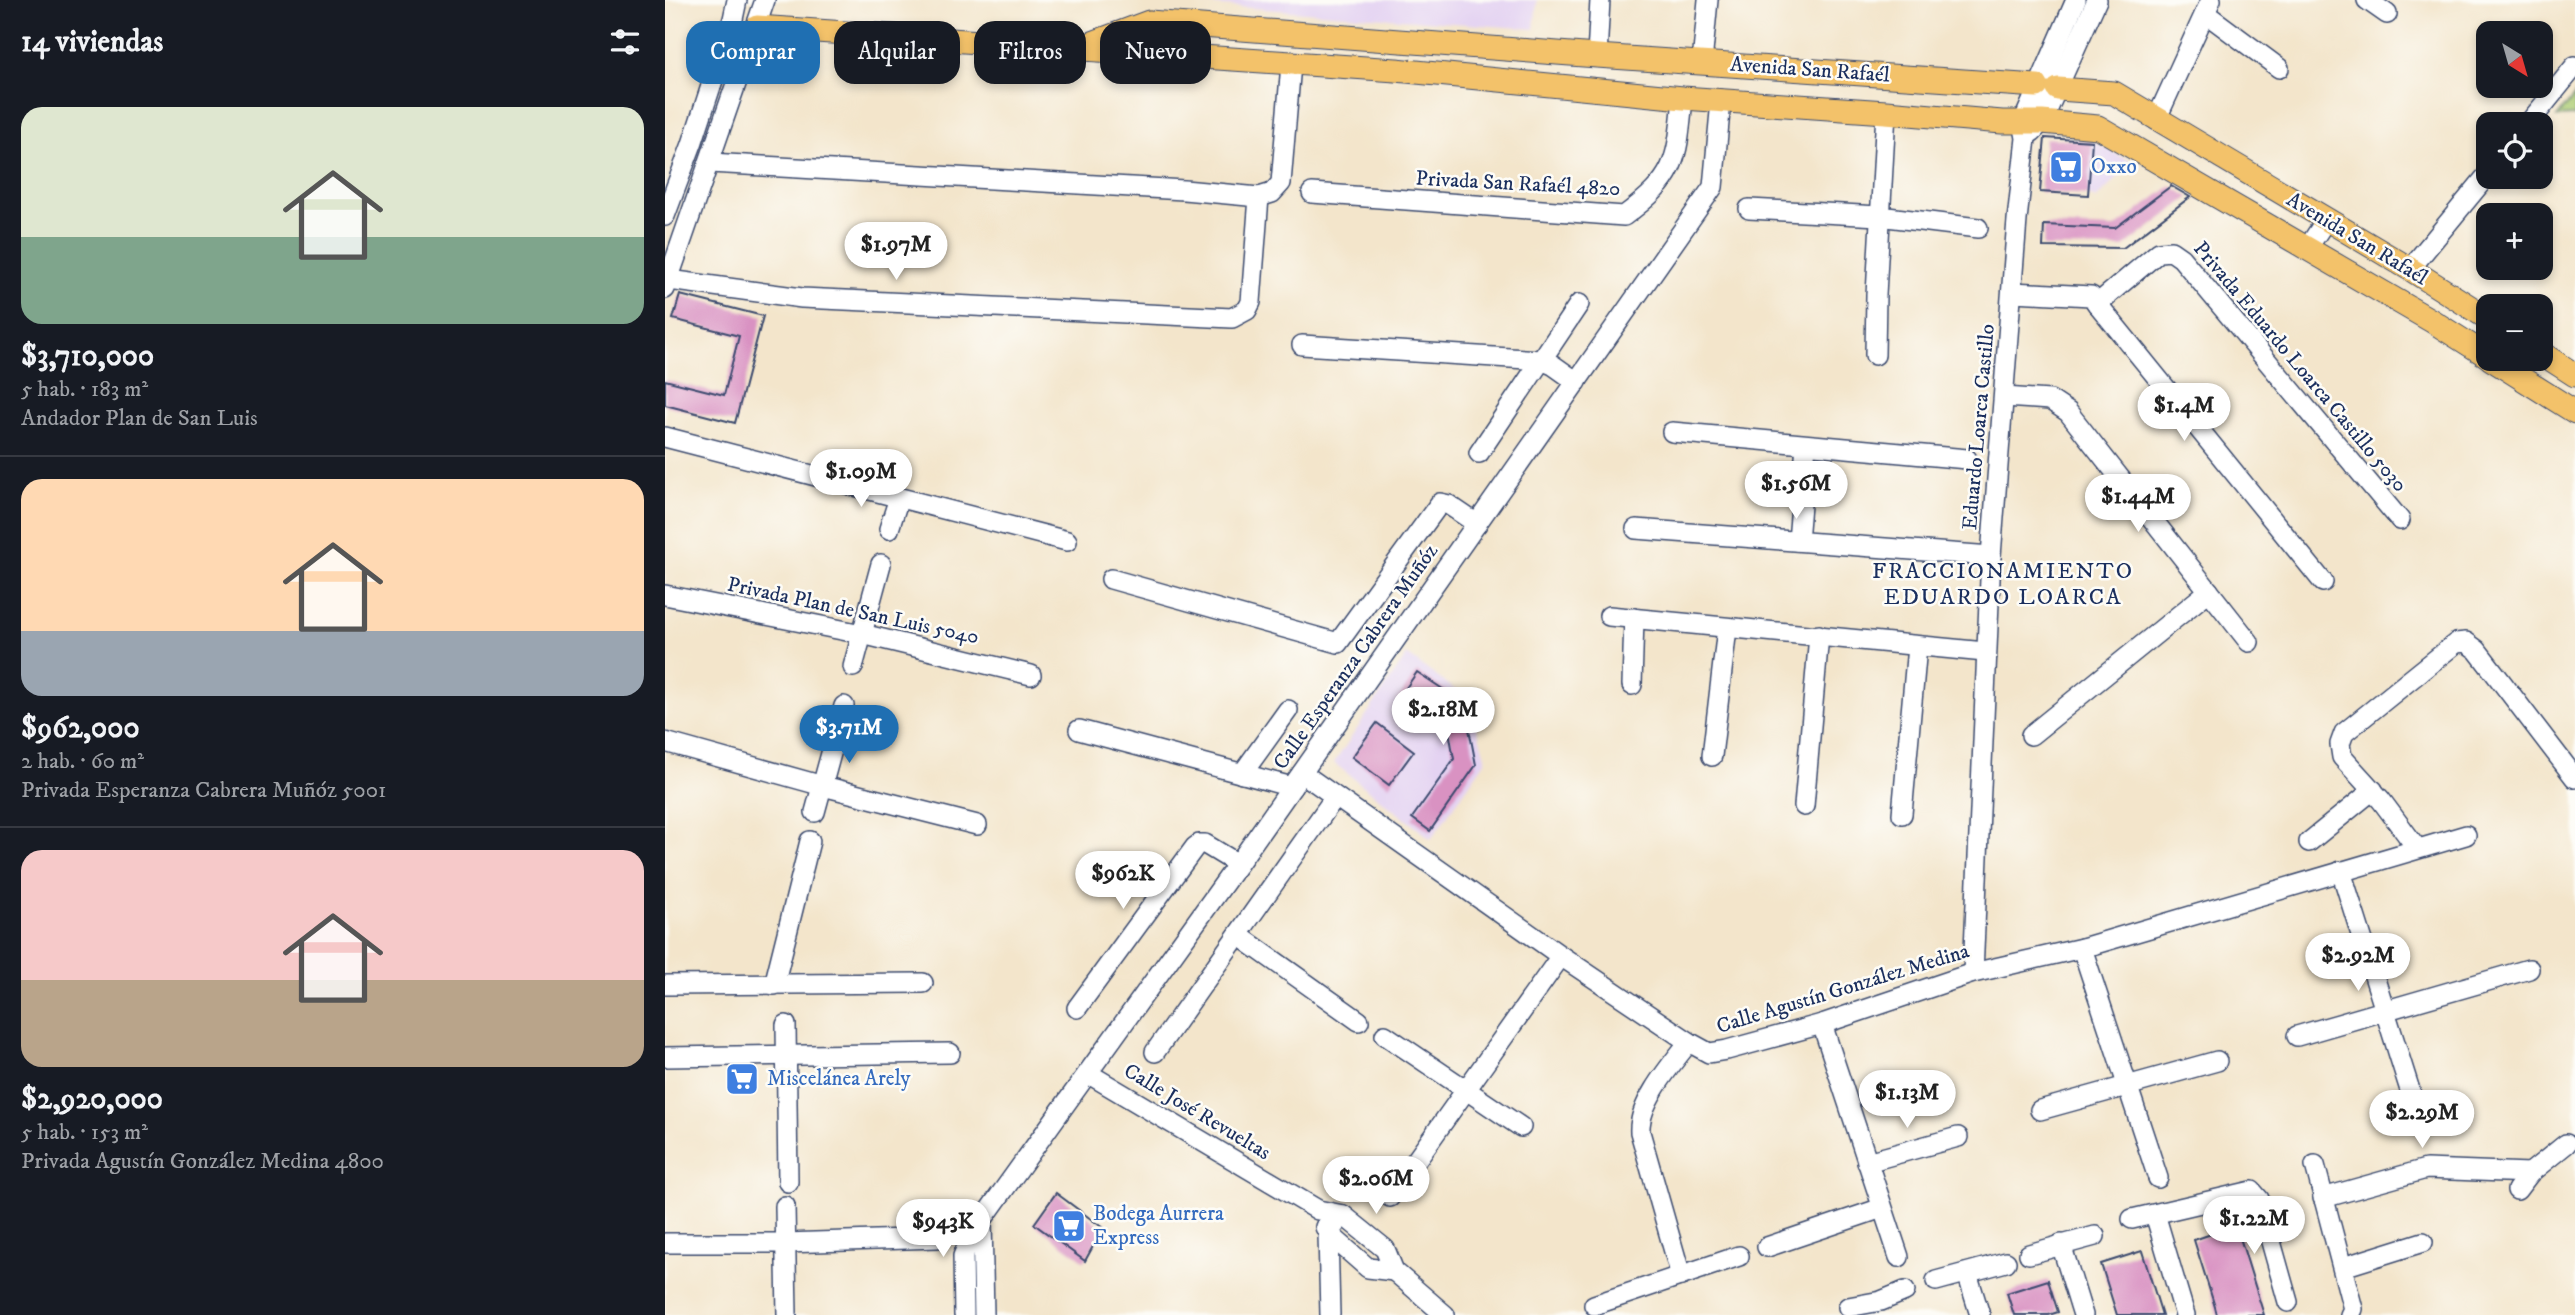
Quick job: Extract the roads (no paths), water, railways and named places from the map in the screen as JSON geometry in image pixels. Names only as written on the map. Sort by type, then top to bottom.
[{"type":"main road","name":"Avenida San Rafaél","points":[[1086,45],[1149,22],[2114,93],[2476,311]]},
{"type":"main road","name":"Avenida San Rafaél","points":[[820,30],[974,41]]},
{"type":"main road","name":"Avenida San Rafaél","points":[[1086,49],[1396,70],[1683,98],[2002,122],[2030,127],[2098,127],[2476,349]]},
{"type":"main road","points":[[2553,361],[2575,375]]},
{"type":"main road","name":"Avenida San Rafaél","points":[[2510,371],[2575,412]]},
{"type":"street","points":[[759,21],[765,0]]},
{"type":"street","points":[[1597,56],[1600,0]]},
{"type":"street","points":[[1702,63],[1708,0]]},
{"type":"street","points":[[2047,88],[2076,0]]},
{"type":"street","points":[[2047,88],[2097,0]]},
{"type":"street","points":[[2367,0],[2387,14]]},
{"type":"street","points":[[2156,120],[2208,6],[2279,68]]},
{"type":"street","points":[[665,216],[692,144],[735,9]]},
{"type":"street","name":"Avenida San Rafaél","points":[[735,9],[750,21]]},
{"type":"street","points":[[1396,70],[1398,41]]},
{"type":"street","points":[[710,163],[1184,190],[1259,197],[1272,193],[1281,183],[1291,64]]},
{"type":"street","points":[[2538,112],[2575,66]]},
{"type":"street","points":[[737,84],[667,285],[803,298],[1232,318],[1247,310],[1251,302],[1259,197]]},
{"type":"street","name":"Eduardo Loarca Castillo","points":[[1973,973],[1991,556],[2012,292],[2030,127],[2047,88]]},
{"type":"street","name":"Privada San Rafaél 4820","points":[[1312,194],[1624,216],[1650,197],[1675,160],[1683,98]]},
{"type":"street","name":"Calle Esperanza Cabrera Muñóz","points":[[964,1315],[963,1256],[972,1234],[1238,864],[1713,187],[1721,101]]},
{"type":"street","points":[[1875,355],[1879,216],[1886,112]]},
{"type":"street","points":[[2410,269],[2476,189]]},
{"type":"street","points":[[1749,209],[1879,216],[1978,228]]},
{"type":"street","points":[[2307,249],[2326,220]]},
{"type":"street","name":"Privada Eduardo Loarca Castillo 5030","points":[[2097,304],[2159,253],[2171,251],[2181,258],[2400,520]]},
{"type":"street","points":[[2012,292],[2091,296],[2323,582]]},
{"type":"street","points":[[1479,453],[1580,304]]},
{"type":"street","points":[[1301,345],[1541,360],[1577,382]]},
{"type":"street","points":[[2004,397],[2050,400],[2068,412],[2249,642]]},
{"type":"street","points":[[1672,432],[1967,459]]},
{"type":"street","points":[[665,437],[1067,541]]},
{"type":"street","points":[[1798,541],[1806,444]]},
{"type":"street","points":[[889,529],[899,498]]},
{"type":"street","points":[[1111,579],[1338,643],[1440,503],[1448,505],[1477,524]]},
{"type":"street","points":[[1636,529],[1991,556]]},
{"type":"street","points":[[853,667],[881,564]]},
{"type":"street","points":[[2031,735],[2209,591]]},
{"type":"street","name":"Privada Plan de San Luis 5040","points":[[665,594],[862,634],[1031,674]]},
{"type":"street","points":[[1609,616],[1986,652]]},
{"type":"street","points":[[1632,685],[1635,618]]},
{"type":"street","points":[[1712,756],[1727,628]]},
{"type":"street","points":[[1804,806],[1819,635]]},
{"type":"street","points":[[2416,847],[2372,790],[2342,757],[2340,744],[2344,733],[2456,643],[2466,642],[2477,650],[2575,778]]},
{"type":"street","points":[[1902,814],[1917,646]]},
{"type":"street","points":[[815,812],[844,706]]},
{"type":"street","points":[[1242,774],[1288,710]]},
{"type":"street","points":[[1079,730],[1242,774],[1297,780]]},
{"type":"street","points":[[665,742],[977,825]]},
{"type":"street","name":"Calle Agustín González Medina","points":[[1297,780],[1335,797],[1561,956],[1709,1053],[1727,1051],[1822,1024],[1973,973],[2081,948],[2416,847],[2466,835]]},
{"type":"street","points":[[2309,842],[2372,790]]},
{"type":"street","points":[[1155,1052],[1335,797]]},
{"type":"street","points":[[774,985],[810,841]]},
{"type":"street","points":[[1077,1009],[1195,847],[1205,844],[1238,864]]},
{"type":"street","points":[[2341,871],[2414,1103]]},
{"type":"street","points":[[1238,935],[1359,1021]]},
{"type":"street","points":[[2081,948],[2158,1178]]},
{"type":"street","points":[[1390,1197],[1561,956]]},
{"type":"street","points":[[2297,1036],[2529,969]]},
{"type":"street","points":[[665,985],[923,983]]},
{"type":"street","points":[[1822,1024],[1899,1257]]},
{"type":"street","points":[[786,1025],[788,1182]]},
{"type":"street","points":[[1385,1035],[1521,1127]]},
{"type":"street","points":[[1681,1276],[1640,1132],[1639,1119],[1664,1074],[1689,1042]]},
{"type":"street","points":[[665,1057],[950,1053]]},
{"type":"street","points":[[2040,1110],[2217,1060]]},
{"type":"street","name":"Calle José Revueltas","points":[[1089,1074],[1318,1210],[1343,1215],[1385,1249],[1394,1271],[1445,1315]]},
{"type":"street","points":[[1867,1162],[1958,1137]]},
{"type":"street","points":[[2517,1190],[2530,1173],[2566,1144]]},
{"type":"street","points":[[2315,1166],[2353,1309],[2350,1315]]},
{"type":"street","points":[[2323,1198],[2426,1169],[2530,1173]]},
{"type":"street","points":[[2132,1220],[2252,1191],[2259,1199],[2288,1302]]},
{"type":"street","points":[[785,1206],[787,1315]]},
{"type":"street","points":[[1767,1247],[1882,1208]]},
{"type":"street","name":"Calle José Revueltas","points":[[1318,1210],[1328,1233],[1368,1268],[1394,1271]]},
{"type":"street","points":[[2155,1214],[2185,1315]]},
{"type":"street","points":[[1329,1315],[1328,1233],[1343,1215]]},
{"type":"street","points":[[982,1221],[984,1315]]},
{"type":"street","points":[[2029,1254],[2095,1236]]},
{"type":"street","points":[[665,1243],[785,1243],[937,1238]]},
{"type":"street","points":[[2343,1267],[2423,1242]]},
{"type":"street","points":[[2061,1244],[2083,1315]]},
{"type":"street","points":[[1594,1305],[1739,1256]]},
{"type":"street","points":[[1936,1281],[2006,1262]]},
{"type":"street","points":[[1967,1273],[1980,1315]]},
{"type":"street","points":[[1848,1307],[1884,1308],[1905,1291]]},
{"type":"place","name":"Oxxo","points":[[2066,167]]},
{"type":"place","name":"Miscelánea Arely","points":[[742,1079]]},
{"type":"place","name":"Bodega Aurrera Express","points":[[1069,1226]]},
{"type":"district","name":"FRACCIONAMIENTO EDUARDO LOARCA","points":[[2003,584]]}]
